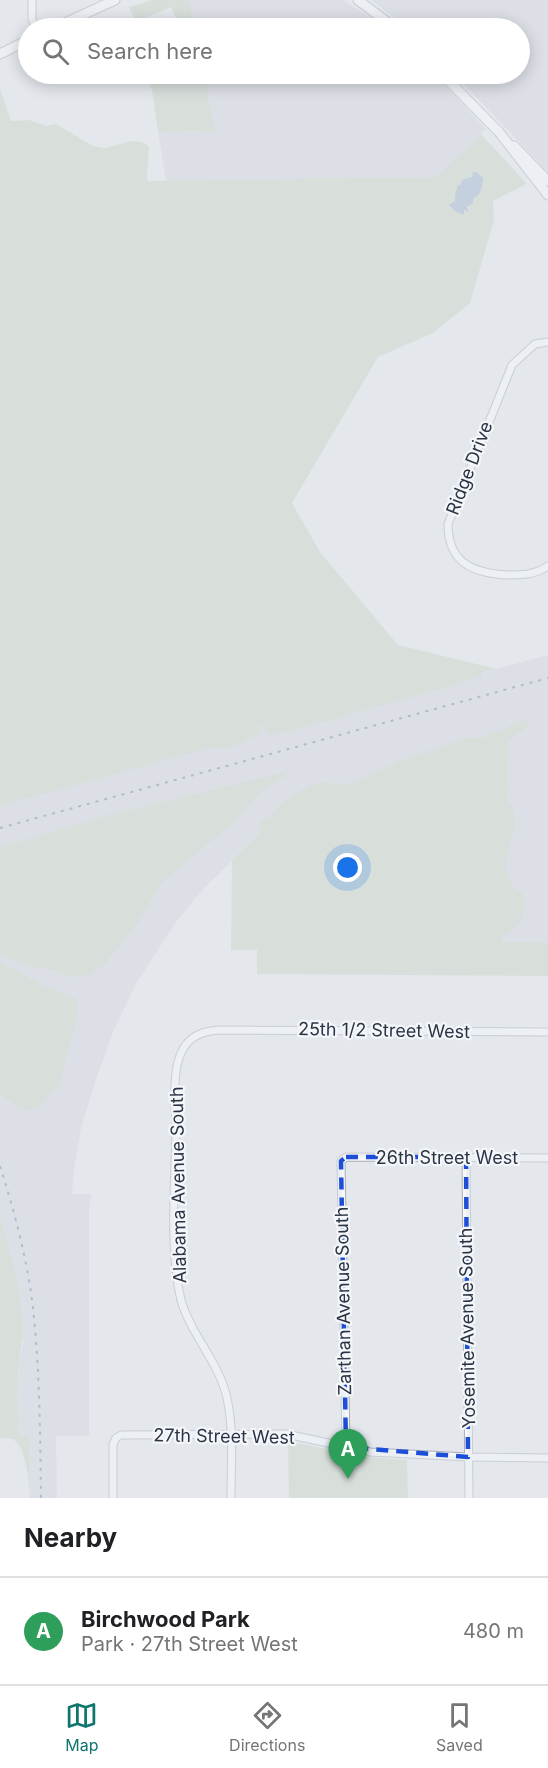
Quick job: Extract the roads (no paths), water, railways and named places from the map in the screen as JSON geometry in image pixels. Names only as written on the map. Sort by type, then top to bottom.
[{"type":"street","points":[[32,0],[32,18]]},
{"type":"street","points":[[76,18],[115,0]]},
{"type":"street","points":[[351,0],[368,9]]},
{"type":"street","points":[[358,0],[381,18]]},
{"type":"street","points":[[0,54],[18,45]]},
{"type":"street","points":[[452,84],[548,181]]},
{"type":"street","points":[[499,132],[548,195]]},
{"type":"street","name":"Ridge Drive","points":[[548,342],[535,344],[512,365],[448,524],[448,534],[456,555],[475,571],[488,574],[528,574],[548,566]]},
{"type":"street","name":"25th 1/2 Street West","points":[[220,1030],[548,1032]]},
{"type":"street","name":"Alabama Avenue South","points":[[220,1030],[203,1032],[189,1041],[178,1061],[176,1073],[176,1263],[182,1302],[193,1328],[218,1369],[228,1400],[231,1498]]},
{"type":"street","name":"26th Street West","points":[[346,1157],[548,1158]]},
{"type":"street","name":"Zarthan Avenue South","points":[[346,1157],[341,1161],[340,1171],[346,1447]]},
{"type":"street","name":"Yosemite Avenue South","points":[[466,1157],[469,1498]]},
{"type":"street","name":"27th Street West","points":[[113,1498],[113,1444],[121,1435],[286,1434],[370,1452],[548,1458]]},
{"type":"water","points":[[473,172],[483,178],[482,187],[480,193],[473,199],[473,203],[467,207],[469,212],[464,210],[464,215],[456,212],[449,205],[455,201],[458,185],[462,180],[472,177]]},
{"type":"railway","points":[[0,828],[548,678]]},
{"type":"railway","points":[[0,1166],[19,1233],[32,1300],[38,1374],[41,1498]]},
{"type":"place","name":"Birchwood Park","points":[[348,1479]]}]
